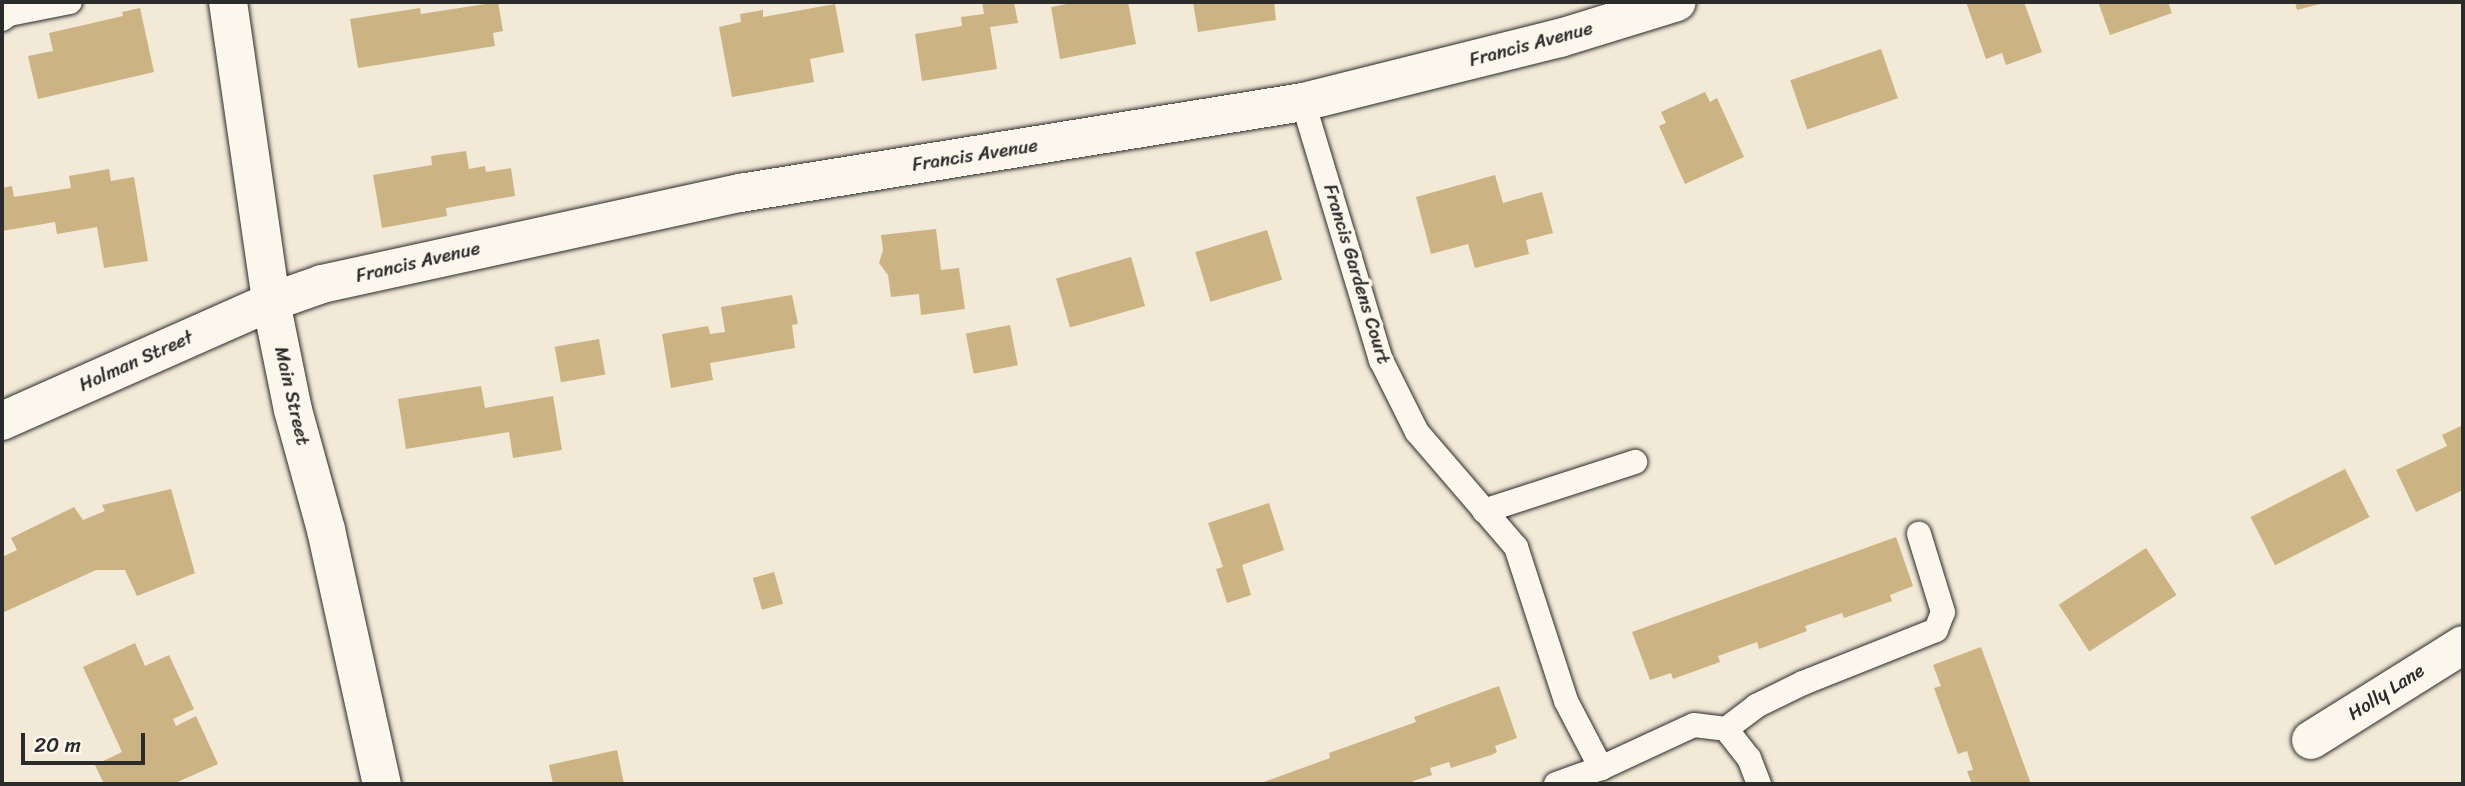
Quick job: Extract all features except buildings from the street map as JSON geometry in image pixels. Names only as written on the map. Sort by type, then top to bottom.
[{"type":"street","name":"Main Street","points":[[228,2],[271,302],[293,410],[326,530],[382,784]]},
{"type":"street","name":"Francis Avenue","points":[[271,302],[322,284],[740,193],[1303,102],[1560,38],[1677,2]]},
{"type":"street","name":"Holman Street","points":[[2,421],[271,302]]},
{"type":"street","name":"Holly Lane","points":[[2311,740],[2463,645]]},
{"type":"lane","points":[[2,19],[9,14],[70,2]]},
{"type":"lane","name":"Francis Gardens Court","points":[[1303,102],[1381,360],[1417,432],[1516,547],[1566,701],[1601,768]]},
{"type":"lane","points":[[1484,511],[1635,462]]},
{"type":"lane","points":[[1726,729],[1756,706],[1803,683],[1936,630],[1942,612],[1919,534]]},
{"type":"lane","points":[[1556,784],[1601,768],[1694,725],[1726,729],[1749,758],[1759,784]]}]
